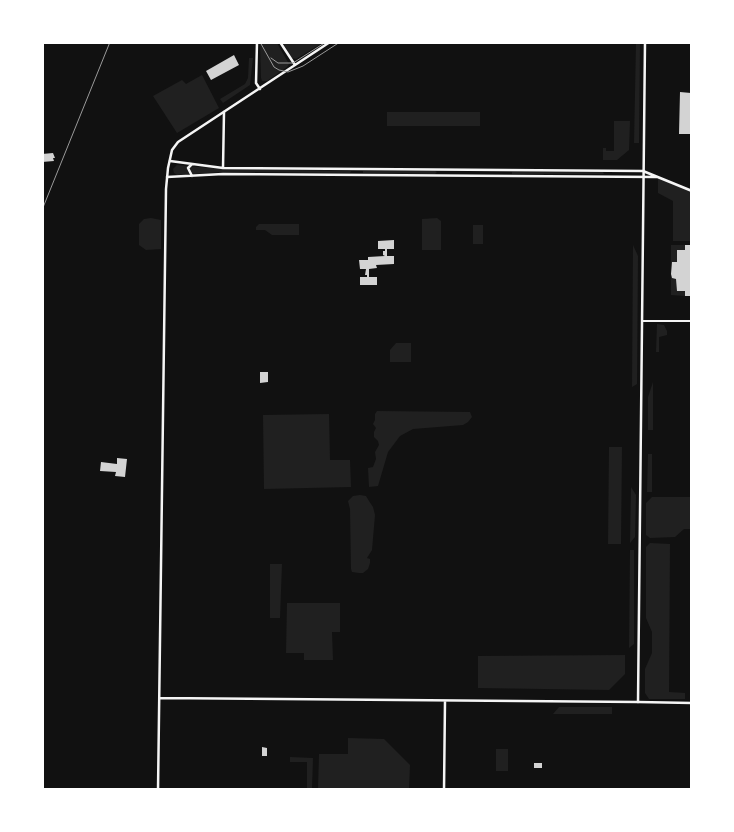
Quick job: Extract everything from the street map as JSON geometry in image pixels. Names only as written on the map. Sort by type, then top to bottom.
[{"type":"main road","points":[[257,42],[256,83],[260,89]]},
{"type":"main road","points":[[280,42],[295,66]]},
{"type":"main road","points":[[158,790],[167,177],[172,150],[178,142],[330,42]]},
{"type":"main road","points":[[638,702],[644,42]]},
{"type":"main road","points":[[223,168],[224,111]]},
{"type":"main road","points":[[170,161],[223,168],[643,171],[692,191]]},
{"type":"main road","points":[[192,176],[188,172],[188,168],[193,164]]},
{"type":"main road","points":[[167,177],[223,174],[658,177]]},
{"type":"main road","points":[[160,698],[692,702]]},
{"type":"main road","points":[[444,790],[445,701]]},
{"type":"street","points":[[642,321],[692,321]]},
{"type":"shaded area","points":[[260,43],[277,43],[289,64],[267,81],[262,81],[261,78]]},
{"type":"shaded area","points":[[283,43],[322,43],[296,59],[292,58]]},
{"type":"shaded area","points":[[636,43],[640,43],[639,143],[634,143]]},
{"type":"shaded area","points":[[249,58],[253,58],[250,85],[223,103],[220,99],[245,84],[248,78]]},
{"type":"shaded area","points":[[202,75],[219,108],[177,133],[153,96],[182,80],[186,84]]},
{"type":"shaded area","points":[[387,112],[480,112],[480,126],[387,126]]},
{"type":"shaded area","points":[[614,121],[630,121],[629,150],[617,160],[603,160],[603,148],[606,148],[606,151],[614,151]]},
{"type":"shaded area","points":[[177,165],[223,169],[351,171],[350,173],[223,172],[177,175],[173,169]]},
{"type":"shaded area","points":[[363,171],[437,172],[435,174],[363,173]]},
{"type":"shaded area","points":[[512,172],[603,172],[604,174],[512,174]]},
{"type":"shaded area","points":[[658,177],[691,191],[691,241],[673,241],[673,201],[658,193]]},
{"type":"shaded area","points":[[437,218],[441,221],[441,250],[422,250],[422,219]]},
{"type":"shaded area","points":[[144,219],[161,220],[161,249],[146,250],[139,245],[139,224]]},
{"type":"shaded area","points":[[259,224],[299,224],[299,235],[272,235],[265,230],[256,230]]},
{"type":"shaded area","points":[[473,225],[483,225],[483,244],[473,244]]},
{"type":"shaded area","points":[[633,245],[638,256],[637,384],[632,387]]},
{"type":"shaded area","points":[[671,245],[685,245],[685,250],[677,250],[677,262],[672,262],[671,270]]},
{"type":"shaded area","points":[[671,270],[672,278],[676,279],[685,291],[685,296],[671,295]]},
{"type":"shaded area","points":[[657,324],[664,325],[667,331],[667,335],[659,337],[659,352],[656,352]]},
{"type":"shaded area","points":[[396,343],[411,343],[411,362],[390,362],[390,350]]},
{"type":"shaded area","points":[[653,382],[653,430],[648,430],[648,397]]},
{"type":"shaded area","points":[[377,411],[470,412],[472,417],[463,425],[413,429],[400,436],[388,452],[378,486],[369,487],[368,468],[373,467],[376,459],[375,452],[379,445],[374,437],[376,428],[373,424]]},
{"type":"shaded area","points":[[329,414],[330,460],[350,460],[351,487],[264,489],[263,415]]},
{"type":"shaded area","points":[[609,447],[622,447],[621,544],[608,544]]},
{"type":"shaded area","points":[[648,454],[652,454],[652,492],[647,492]]},
{"type":"shaded area","points":[[631,487],[636,495],[635,537],[630,543]]},
{"type":"shaded area","points":[[353,496],[366,496],[373,507],[375,515],[372,550],[367,558],[370,559],[370,563],[368,569],[363,573],[352,572],[351,569],[350,509],[348,501]]},
{"type":"shaded area","points":[[652,497],[691,497],[691,529],[684,529],[675,537],[650,538],[646,535],[646,503]]},
{"type":"shaded area","points":[[650,543],[670,544],[669,692],[685,693],[685,699],[649,699],[645,693],[645,669],[652,653],[652,632],[646,618],[646,547]]},
{"type":"shaded area","points":[[630,550],[634,550],[634,644],[629,648]]},
{"type":"shaded area","points":[[270,564],[282,564],[280,618],[270,618]]},
{"type":"shaded area","points":[[287,603],[340,603],[340,632],[332,632],[333,660],[304,660],[304,653],[286,653]]},
{"type":"shaded area","points":[[625,655],[625,674],[609,690],[478,688],[478,656]]},
{"type":"shaded area","points":[[559,707],[612,707],[612,714],[553,714]]},
{"type":"shaded area","points":[[348,738],[384,739],[410,765],[409,789],[318,789],[319,754],[348,754]]},
{"type":"shaded area","points":[[496,749],[508,749],[508,771],[496,771]]},
{"type":"shaded area","points":[[290,757],[313,758],[312,789],[307,789],[307,762],[290,762]]},
{"type":"building","points":[[234,55],[239,65],[211,80],[206,71]]},
{"type":"building","points":[[680,92],[691,93],[690,134],[679,134]]},
{"type":"building","points":[[53,153],[54,161],[42,162],[42,154]]},
{"type":"building","points":[[394,240],[394,249],[387,249],[387,256],[394,256],[394,264],[376,265],[377,268],[369,269],[369,277],[377,277],[377,285],[360,285],[360,277],[367,277],[367,275],[365,275],[366,269],[360,269],[359,260],[368,260],[368,257],[385,256],[383,251],[385,249],[378,249],[378,241]]},
{"type":"building","points":[[685,245],[692,245],[692,296],[685,296],[685,291],[677,291],[676,279],[672,278],[671,274],[672,262],[677,262],[677,250],[685,250]]},
{"type":"building","points":[[260,372],[268,372],[268,382],[260,383]]},
{"type":"building","points":[[117,458],[127,459],[125,477],[115,476],[116,472],[100,471],[101,462],[117,464]]},
{"type":"building","points":[[262,747],[267,748],[267,756],[262,756]]},
{"type":"building","points":[[534,763],[542,763],[542,768],[534,768]]},
{"type":"tram line","points":[[260,42],[274,67],[288,72],[303,66],[340,42]]},
{"type":"tram line","points":[[271,58],[278,63],[293,63],[326,42]]},
{"type":"railway","points":[[42,210],[110,42]]}]
